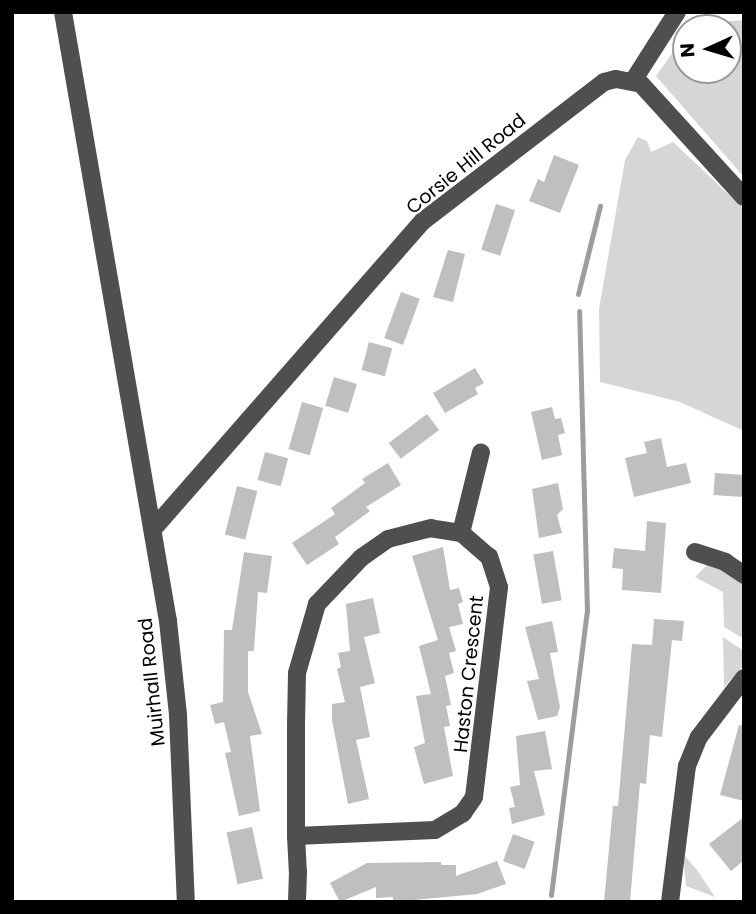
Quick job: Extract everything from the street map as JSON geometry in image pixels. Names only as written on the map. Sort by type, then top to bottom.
[{"type":"street","name":"Muirhall Road","points":[[63,12],[154,528],[178,715],[186,902]]},
{"type":"street","points":[[677,12],[633,82],[655,95],[744,197]]},
{"type":"street","name":"Corsie Hill Road","points":[[154,528],[423,222],[604,82],[633,82]]},
{"type":"street","points":[[297,902],[297,673],[317,604],[361,558],[388,539],[431,528],[461,533],[481,452]]},
{"type":"street","name":"Haston Crescent","points":[[296,836],[435,830],[463,813],[474,797],[499,587],[489,557],[461,533]]},
{"type":"street","points":[[695,552],[725,562],[744,575]]},
{"type":"street","points":[[670,902],[687,766],[699,737],[744,678]]},
{"type":"shaded area","points":[[742,20],[744,177],[656,76],[672,54],[672,84],[742,84]]},
{"type":"shaded area","points":[[638,137],[647,141],[651,152],[673,142],[744,209],[744,431],[680,402],[600,382],[599,309],[625,160]]},
{"type":"shaded area","points":[[710,562],[744,580],[744,639],[724,627],[723,592],[695,577]]},
{"type":"shaded area","points":[[723,637],[744,651],[744,665],[724,687]]},
{"type":"shaded area","points":[[683,854],[697,870],[715,897],[686,886]]},
{"type":"building","points":[[554,155],[579,165],[560,213],[529,201],[538,179],[544,182]]},
{"type":"building","points":[[496,204],[515,210],[500,256],[481,250]]},
{"type":"building","points":[[448,250],[465,254],[453,302],[433,297]]},
{"type":"building","points":[[401,292],[420,299],[403,345],[384,338]]},
{"type":"building","points":[[369,342],[392,348],[385,376],[361,370]]},
{"type":"building","points":[[475,368],[484,383],[475,388],[478,394],[445,413],[433,393]]},
{"type":"building","points":[[334,377],[357,384],[348,413],[325,406]]},
{"type":"building","points":[[302,402],[323,408],[310,455],[288,449]]},
{"type":"building","points":[[552,407],[555,419],[561,418],[565,433],[558,435],[562,455],[542,460],[531,412]]},
{"type":"building","points":[[427,414],[439,430],[401,459],[389,443]]},
{"type":"building","points":[[661,438],[667,467],[686,463],[691,483],[634,497],[625,458],[647,453],[644,442]]},
{"type":"building","points":[[265,452],[288,458],[281,486],[257,480]]},
{"type":"building","points":[[388,463],[401,485],[366,507],[370,511],[335,537],[339,544],[307,565],[292,543],[335,514],[331,508],[365,483],[362,479]]},
{"type":"building","points":[[715,473],[744,475],[742,497],[713,495]]},
{"type":"building","points":[[558,483],[563,509],[557,515],[562,533],[539,538],[532,489]]},
{"type":"building","points":[[237,486],[257,491],[245,540],[225,535]]},
{"type":"building","points":[[647,521],[666,523],[661,593],[622,590],[623,569],[612,568],[614,548],[645,551]]},
{"type":"building","points":[[443,547],[450,590],[459,588],[463,602],[458,604],[463,624],[449,627],[456,651],[449,653],[454,673],[445,676],[451,705],[446,706],[450,726],[444,727],[453,776],[424,784],[414,747],[425,743],[416,696],[431,694],[419,646],[438,640],[412,556]]},
{"type":"building","points":[[553,551],[562,600],[542,604],[533,554]]},
{"type":"building","points":[[244,552],[272,556],[267,593],[258,592],[254,651],[248,651],[248,692],[262,734],[250,736],[260,811],[239,816],[225,753],[231,752],[224,722],[215,724],[210,705],[223,702],[224,630],[232,630]]},
{"type":"building","points":[[373,598],[380,633],[364,637],[375,683],[360,687],[370,737],[356,740],[369,799],[348,804],[332,720],[332,704],[345,702],[337,669],[341,667],[338,653],[350,651],[346,604]]},
{"type":"building","points":[[654,619],[684,621],[682,641],[672,640],[662,737],[650,735],[646,784],[640,783],[630,902],[604,902],[613,806],[618,806],[632,644],[652,645]]},
{"type":"building","points":[[552,621],[558,652],[550,653],[560,707],[557,716],[538,720],[527,681],[539,679],[525,627]]},
{"type":"building","points":[[739,725],[744,726],[744,801],[720,795]]},
{"type":"building","points":[[545,731],[552,769],[534,771],[545,815],[512,824],[509,808],[515,807],[510,787],[520,785],[516,736]]},
{"type":"building","points":[[744,817],[744,860],[731,871],[709,844]]},
{"type":"building","points":[[252,827],[263,879],[238,884],[227,832]]},
{"type":"building","points":[[513,834],[535,842],[525,869],[503,861]]},
{"type":"building","points":[[497,861],[506,884],[477,894],[393,902],[393,897],[376,898],[376,887],[340,902],[330,883],[367,863],[441,862],[441,865],[456,865],[456,876]]},
{"type":"waterway","points":[[578,294],[600,206]]},
{"type":"waterway","points":[[551,895],[587,611],[579,311]]}]
